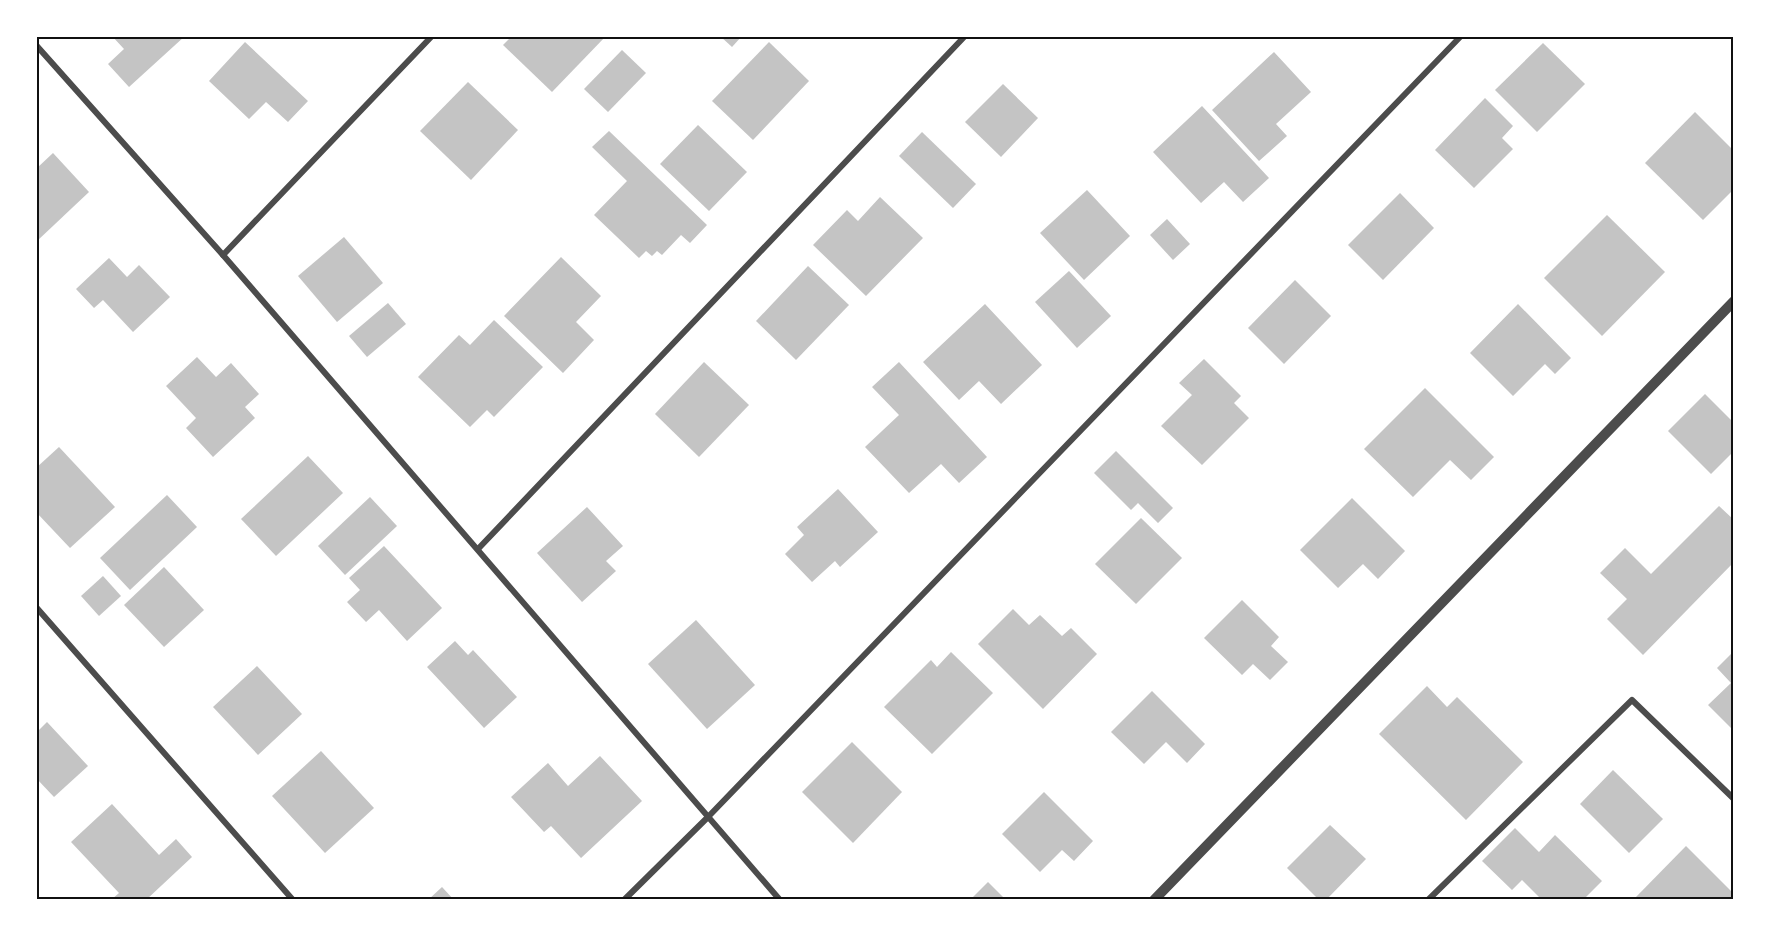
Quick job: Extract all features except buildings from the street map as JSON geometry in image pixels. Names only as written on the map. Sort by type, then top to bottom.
[{"type":"street","points":[[223,255],[432,36]]},
{"type":"street","points":[[478,549],[965,36]]},
{"type":"street","points":[[624,900],[708,817],[1461,36]]},
{"type":"street","points":[[36,45],[223,255],[780,900]]},
{"type":"street","points":[[1154,900],[1734,301]]},
{"type":"street","points":[[36,607],[293,900]]},
{"type":"street","points":[[1428,900],[1632,700],[1734,799]]}]
